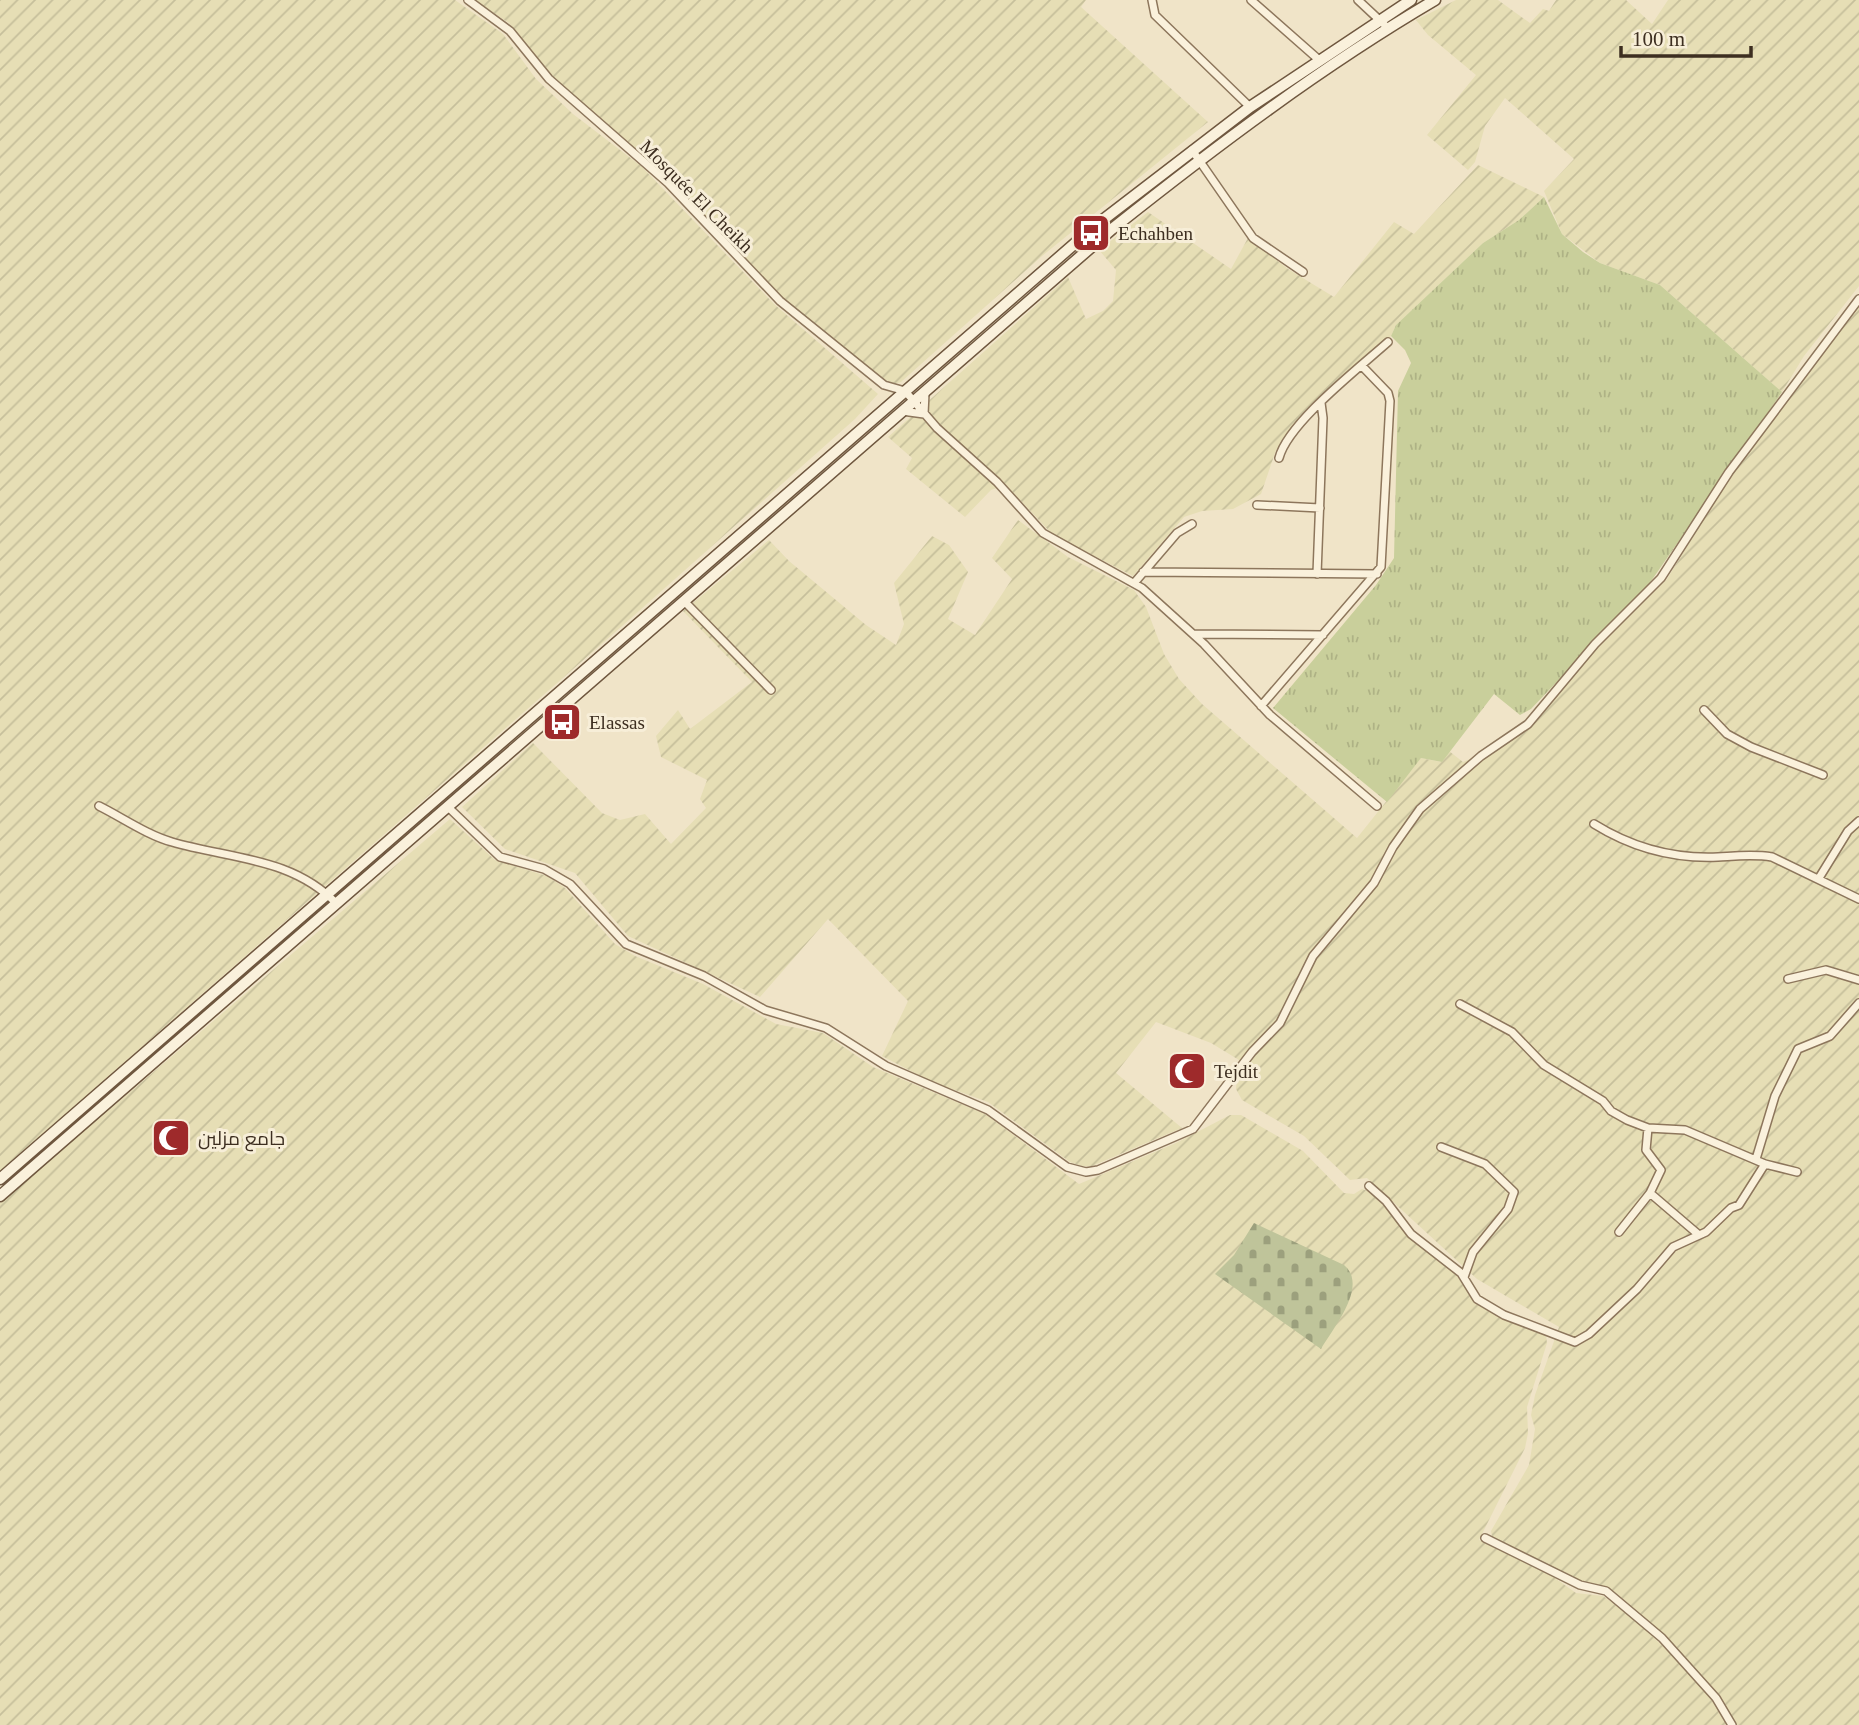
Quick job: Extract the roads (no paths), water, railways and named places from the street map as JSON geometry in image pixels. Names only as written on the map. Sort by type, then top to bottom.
[{"type":"main road","points":[[0,1179],[327,893],[627,636],[1068,248],[1250,107],[1411,0]]},
{"type":"main road","points":[[2,1190],[130,1085],[1077,259],[1200,159],[1435,0]]},
{"type":"main road","points":[[1068,248],[1077,259]]},
{"type":"main road","points":[[627,636],[636,645]]},
{"type":"main road","points":[[121,1075],[130,1085]]},
{"type":"street","name":"Mosquée El Cheikh","points":[[468,0],[510,31],[549,79],[668,183],[780,301],[884,385],[905,391],[924,414],[998,482],[1043,533],[1126,581],[1135,582],[1193,634],[1261,706],[1377,806]]},
{"type":"street","points":[[1152,0],[1154,15],[1250,107]]},
{"type":"street","points":[[1251,0],[1318,60]]},
{"type":"street","points":[[1358,0],[1389,29]]},
{"type":"street","points":[[1192,150],[1253,238],[1303,272]]},
{"type":"street","points":[[448,807],[500,857],[544,869],[570,884],[626,944],[704,975],[765,1010],[826,1028],[886,1066],[988,1110],[1067,1167],[1086,1172],[1098,1170],[1193,1129],[1252,1052],[1280,1023],[1313,956],[1374,883],[1393,847],[1420,809],[1481,756],[1528,724],[1595,643],[1661,578],[1729,472],[1859,299]]},
{"type":"street","points":[[1279,458],[1283,445],[1321,403],[1388,342]]},
{"type":"street","points":[[1261,706],[1377,574],[1382,561],[1390,401],[1388,393],[1362,366]]},
{"type":"street","points":[[884,385],[887,397],[884,408]]},
{"type":"street","points":[[902,411],[924,414],[926,389]]},
{"type":"street","points":[[1317,575],[1321,403]]},
{"type":"street","points":[[1257,505],[1320,508]]},
{"type":"street","points":[[1135,582],[1177,533],[1192,524]]},
{"type":"street","points":[[1143,572],[1377,574]]},
{"type":"street","points":[[685,603],[771,690]]},
{"type":"street","points":[[1193,634],[1323,635]]},
{"type":"street","points":[[1704,710],[1727,734],[1751,747],[1823,775]]},
{"type":"street","points":[[99,806],[162,839],[233,853],[287,870],[327,893],[337,904]]},
{"type":"street","points":[[1819,878],[1847,831],[1859,821]]},
{"type":"street","points":[[1594,824],[1647,850],[1715,857],[1756,855],[1772,858],[1859,899]]},
{"type":"street","points":[[1788,979],[1826,970],[1859,980]]},
{"type":"street","points":[[1756,1159],[1775,1096],[1798,1049],[1830,1036],[1859,1003]]},
{"type":"street","points":[[1460,1004],[1512,1032],[1544,1065],[1603,1101],[1611,1111],[1648,1128],[1685,1130],[1765,1164],[1797,1172]]},
{"type":"street","points":[[1619,1233],[1650,1193],[1661,1170],[1646,1150],[1648,1128]]},
{"type":"street","points":[[1441,1147],[1485,1164],[1514,1192],[1508,1209],[1473,1252],[1464,1277]]},
{"type":"street","points":[[1369,1186],[1386,1202],[1411,1234],[1464,1277],[1477,1298],[1488,1306],[1575,1342],[1589,1334],[1636,1289],[1673,1247],[1711,1228],[1731,1208],[1739,1205],[1765,1164]]},
{"type":"street","points":[[1650,1193],[1699,1235]]},
{"type":"street","points":[[1485,1538],[1580,1585],[1606,1591],[1662,1637],[1716,1698],[1732,1725]]},
{"type":"place","name":"Echahben","points":[[1091,233]]},
{"type":"place","name":"Elassas","points":[[562,722]]},
{"type":"place","name":"Tejdit","points":[[1187,1071]]},
{"type":"place","name":"جامع مزلين","points":[[171,1138]]}]
